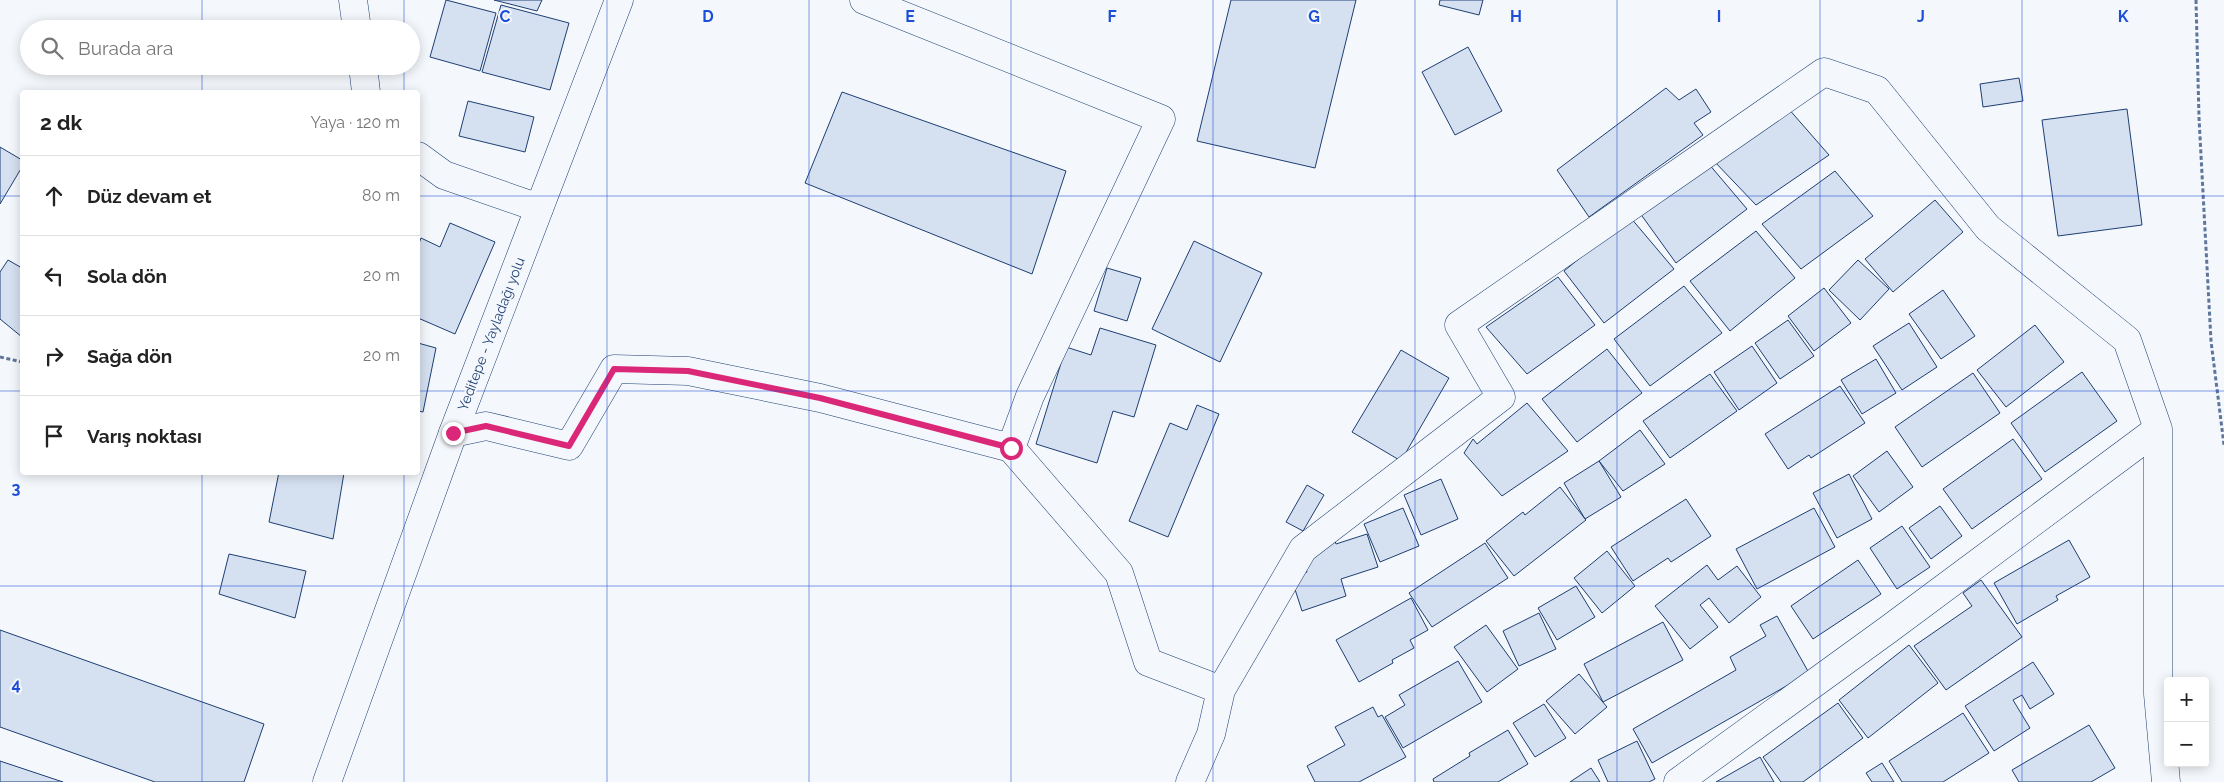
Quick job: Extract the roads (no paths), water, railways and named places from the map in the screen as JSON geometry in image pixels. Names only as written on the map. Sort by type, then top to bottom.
[{"type":"street","points":[[353,0],[356,20]]},
{"type":"street","name":"Yeditepe - Yayladağı yolu","points":[[327,782],[453,433],[619,0]]},
{"type":"street","points":[[864,0],[1161,119],[1030,396],[1011,448]]},
{"type":"street","points":[[1190,782],[1211,734],[1221,690],[1303,549],[1501,397],[1458,325],[1824,72],[1877,90],[1988,228],[2127,340],[2158,429],[2158,694],[2166,782]]},
{"type":"street","points":[[363,75],[366,90]]},
{"type":"street","points":[[420,157],[444,175],[539,208]]},
{"type":"street","points":[[453,433],[486,426],[569,446],[614,369],[679,370],[820,398],[1011,448],[1119,573],[1148,662],[1221,690]]},
{"type":"street","points":[[1678,782],[1897,623],[2158,429]]}]
